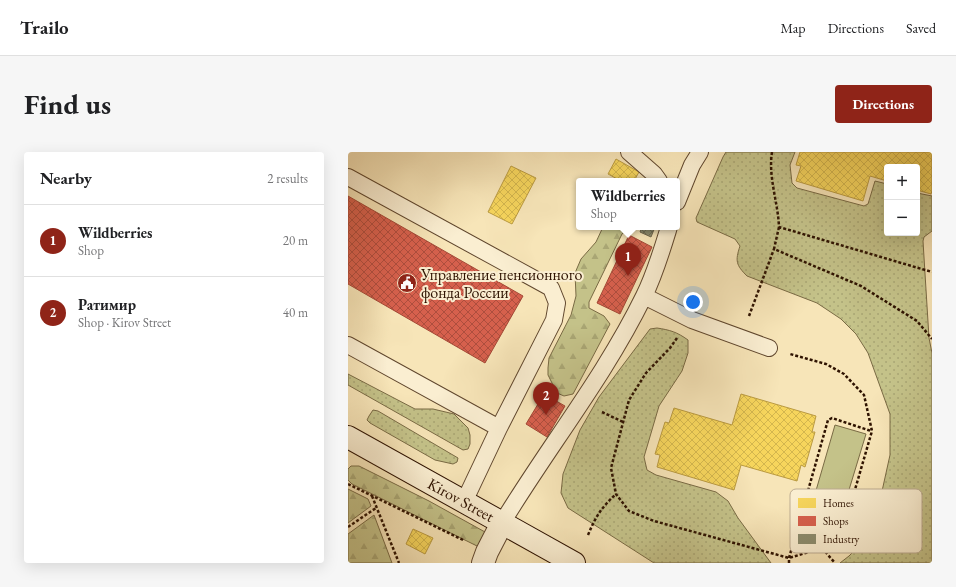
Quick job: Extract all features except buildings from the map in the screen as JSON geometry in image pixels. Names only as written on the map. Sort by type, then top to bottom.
[{"type":"main road","name":"Kirov Street","points":[[348,437],[574,563]]},
{"type":"main road","points":[[485,557],[502,523]]},
{"type":"lane","points":[[629,152],[654,174],[656,178]]},
{"type":"lane","points":[[680,195],[692,165],[700,152]]},
{"type":"lane","points":[[348,177],[551,288],[557,303],[554,320],[499,428],[464,502]]},
{"type":"lane","points":[[502,523],[522,490],[586,396],[619,342],[644,296],[658,263],[668,230]]},
{"type":"lane","points":[[644,296],[692,320],[769,348]]},
{"type":"lane","points":[[348,345],[499,428]]},
{"type":"path","points":[[752,308],[774,249],[779,227],[778,212],[772,182],[772,152]]},
{"type":"path","points":[[779,227],[932,272]]},
{"type":"path","points":[[774,249],[861,286],[917,321],[932,339]]},
{"type":"path","points":[[692,320],[670,348],[646,373],[629,400],[611,468],[616,494],[629,511],[654,521],[789,558],[806,553]]},
{"type":"path","points":[[769,348],[826,364],[844,374],[864,395],[872,431],[855,489]]},
{"type":"path","points":[[808,489],[828,420],[832,418],[872,431]]},
{"type":"path","points":[[348,484],[485,557]]},
{"type":"path","points":[[588,535],[594,519],[602,508],[616,494]]},
{"type":"path","points":[[372,496],[399,563]]},
{"type":"path","points":[[348,527],[376,508]]},
{"type":"path","points":[[789,563],[790,553]]},
{"type":"path","points":[[826,553],[835,563]]},
{"type":"green space","points":[[726,152],[795,152],[790,165],[792,183],[797,188],[864,206],[868,204],[875,181],[884,183],[884,236],[920,236],[920,194],[932,196],[932,231],[924,237],[923,241],[929,338],[932,353],[932,563],[840,563],[852,553],[922,553],[922,489],[882,489],[890,455],[890,414],[868,353],[856,334],[841,319],[817,303],[747,276],[739,266],[737,255],[740,246],[735,239],[697,222],[696,218]]},
{"type":"green space","points":[[602,230],[627,230],[622,234],[589,302],[589,308],[604,316],[610,324],[573,394],[564,396],[557,393],[548,375],[549,358],[571,315],[576,296],[575,273],[581,259],[596,242]]},
{"type":"green space","points":[[657,328],[673,332],[688,340],[688,353],[682,371],[659,406],[644,457],[647,470],[656,475],[716,492],[728,501],[738,518],[771,563],[654,563],[568,508],[561,493],[563,474],[580,430],[599,397],[650,329]]},
{"type":"green space","points":[[348,374],[415,409],[433,409],[454,414],[468,428],[470,444],[468,449],[463,450],[348,385]]},
{"type":"green space","points":[[373,410],[378,411],[458,458],[457,462],[453,464],[435,460],[370,423],[367,420]]},
{"type":"green space","points":[[835,425],[866,434],[849,489],[816,489]]},
{"type":"green space","points":[[351,466],[359,466],[429,501],[485,532],[479,547],[352,484],[348,480],[348,469]]},
{"type":"green space","points":[[348,489],[368,499],[371,506],[348,523]]},
{"type":"green space","points":[[374,515],[392,563],[348,563],[348,534]]},
{"type":"place","name":"Wildberries","points":[[628,276]]},
{"type":"place","name":"Управление пенсионного фонда России","points":[[407,283]]},
{"type":"place","name":"Ратимир","points":[[546,415]]}]
